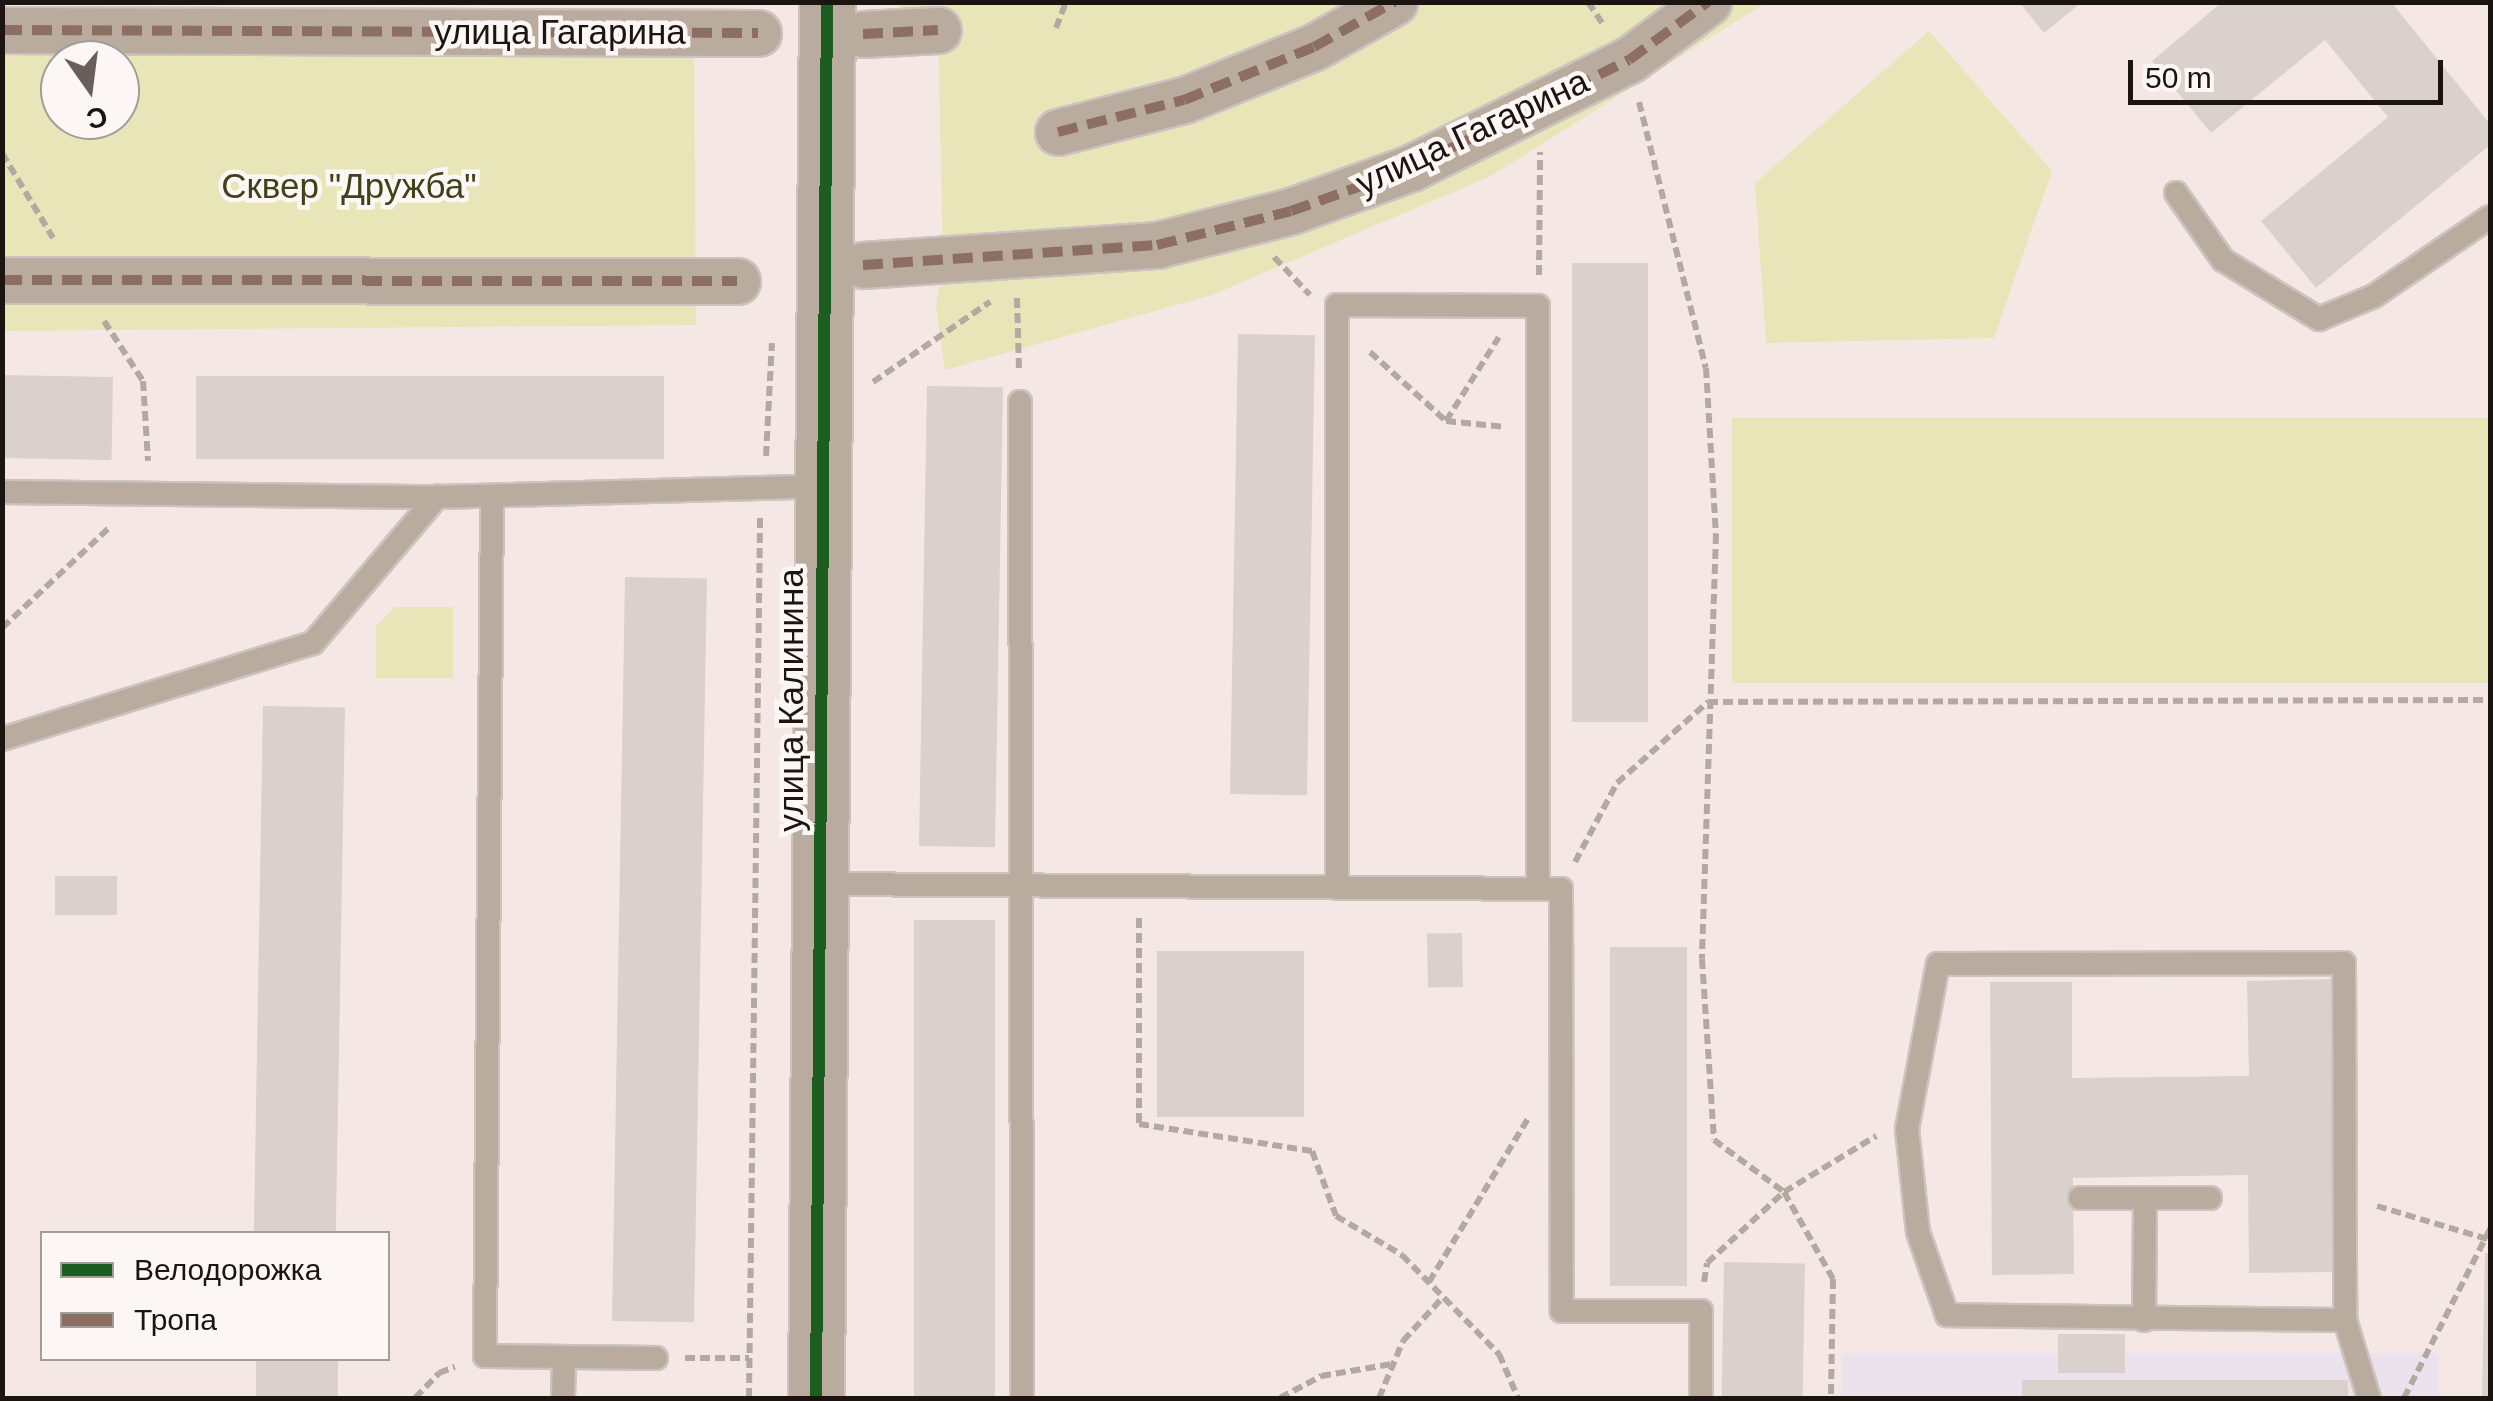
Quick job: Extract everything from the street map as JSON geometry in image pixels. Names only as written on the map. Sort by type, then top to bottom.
[{"type":"street","points":[[1058,132],[1184,100],[1314,47],[1394,2]]},
{"type":"street","name":"улица Гагарина","points":[[863,265],[1157,245],[1243,223],[1411,168],[1541,98],[1629,60],[1708,2]]},
{"type":"street","points":[[845,18],[938,30]]},
{"type":"street","name":"улица Калинина","points":[[816,1398],[823,486],[845,18]]},
{"type":"street","name":"улица Гагарина","points":[[2,30],[758,33]]},
{"type":"street","points":[[2,280],[737,281]]},
{"type":"lane","points":[[2176,193],[2222,260],[2319,318],[2374,296],[2490,217]]},
{"type":"lane","points":[[1337,888],[1338,305],[1538,306],[1550,888],[1562,1084],[1562,1311],[1701,1311],[1701,1398]]},
{"type":"lane","points":[[1020,402],[1022,1398]]},
{"type":"lane","points":[[2,492],[437,497],[823,486]]},
{"type":"lane","points":[[492,496],[485,1356],[656,1358]]},
{"type":"lane","points":[[2,738],[313,643],[437,497]]},
{"type":"lane","points":[[820,884],[1550,888]]},
{"type":"lane","points":[[2345,1320],[1947,1315],[1918,1232],[1907,1129],[1938,964],[2344,963],[2345,1320],[2370,1398]]},
{"type":"lane","points":[[2080,1198],[2210,1198]]},
{"type":"lane","points":[[2144,1198],[2144,1320]]},
{"type":"lane","points":[[563,1398],[564,1357]]},
{"type":"path","points":[[1056,28],[1066,2]]},
{"type":"path","points":[[1629,60],[1706,368],[1716,534],[1702,959],[1714,1140],[1784,1192],[1833,1279],[1831,1398]]},
{"type":"path","points":[[1446,421],[1504,328],[1538,306],[1541,98]]},
{"type":"path","points":[[2,153],[78,280]]},
{"type":"path","points":[[1243,223],[1338,321],[1446,421],[1538,431]]},
{"type":"path","points":[[863,389],[1017,285],[1020,402]]},
{"type":"path","points":[[749,1398],[756,609],[773,327]]},
{"type":"path","points":[[1550,888],[1617,782],[1708,702],[2490,700]]},
{"type":"path","points":[[1139,887],[1140,1124],[1312,1151],[1336,1216],[1402,1255],[1499,1354],[1518,1398]]},
{"type":"path","points":[[1429,1282],[1476,1197],[1530,1116],[1562,1084]]},
{"type":"path","points":[[1701,1311],[1707,1263],[1784,1192],[1861,1140],[1907,1129]]},
{"type":"path","points":[[2342,1195],[2487,1240]]},
{"type":"path","points":[[2404,1398],[2490,1229]]},
{"type":"path","points":[[1379,1398],[1403,1341],[1443,1297]]},
{"type":"path","points":[[415,1398],[439,1373],[485,1356]]},
{"type":"path","points":[[656,1358],[749,1358]]},
{"type":"path","points":[[1280,1398],[1320,1376],[1393,1364]]},
{"type":"shaded area","points":[[1841,1353],[2439,1353],[2439,1398],[1841,1398]]},
{"type":"green space","points":[[899,2],[1765,3],[1491,176],[1212,295],[945,370],[936,307],[943,258],[938,30],[946,10],[898,11]]},
{"type":"green space","points":[[1929,31],[2052,171],[1994,338],[1766,343],[1755,183]]},
{"type":"green space","name":"Сквер \"Дружба\"","points":[[694,41],[696,325],[3,331],[2,47],[40,47],[40,140],[140,140],[140,46]]},
{"type":"green space","points":[[1732,418],[2490,418],[2490,683],[1732,683]]},
{"type":"green space","points":[[395,607],[453,607],[453,678],[376,678],[376,626]]},
{"type":"building","points":[[2019,2],[2082,2],[2044,33]]},
{"type":"building","points":[[2222,2],[2391,2],[2490,124],[2490,145],[2316,288],[2261,221],[2388,117],[2325,40],[2211,133],[2152,61]]},
{"type":"building","points":[[1572,263],[1648,263],[1648,722],[1572,722]]},
{"type":"building","points":[[1238,334],[1315,335],[1307,795],[1230,794]]},
{"type":"building","points":[[2,375],[113,377],[112,460],[2,458]]},
{"type":"building","points":[[196,376],[664,376],[664,459],[196,459]]},
{"type":"building","points":[[927,386],[1003,387],[995,847],[919,846]]},
{"type":"building","points":[[625,577],[707,578],[694,1322],[612,1321]]},
{"type":"building","points":[[263,706],[345,707],[336,1231],[254,1231]]},
{"type":"building","points":[[55,876],[117,876],[117,915],[55,915]]},
{"type":"building","points":[[914,920],[995,920],[995,1398],[914,1398]]},
{"type":"building","points":[[1462,933],[1463,987],[1428,988],[1427,934]]},
{"type":"building","points":[[1610,947],[1687,947],[1687,1286],[1610,1286]]},
{"type":"building","points":[[1157,951],[1304,951],[1304,1117],[1157,1117]]},
{"type":"building","points":[[2332,979],[2334,1272],[2249,1273],[2248,1175],[2073,1178],[2074,1274],[1992,1275],[1990,982],[2072,982],[2072,1078],[2249,1076],[2247,981]]},
{"type":"building","points":[[2485,1253],[2490,1253],[2490,1398],[2482,1398]]},
{"type":"building","points":[[1724,1262],[1805,1263],[1803,1398],[1722,1398]]},
{"type":"building","points":[[2058,1334],[2125,1334],[2125,1373],[2058,1373]]},
{"type":"building","points":[[256,1361],[338,1361],[338,1398],[256,1398]]},
{"type":"building","points":[[2022,1380],[2348,1380],[2348,1398],[2022,1398]]},
{"type":"marked path","points":[[1058,132],[1184,100],[1314,47],[1394,2]]},
{"type":"marked path","points":[[863,265],[1157,245],[1291,211],[1411,168],[1629,60],[1708,2]]},
{"type":"marked path","points":[[2,30],[758,33]]},
{"type":"marked path","points":[[863,34],[938,30]]},
{"type":"marked path","points":[[2,280],[737,281]]},
{"type":"cycle path","points":[[816,1398],[827,2]]}]
